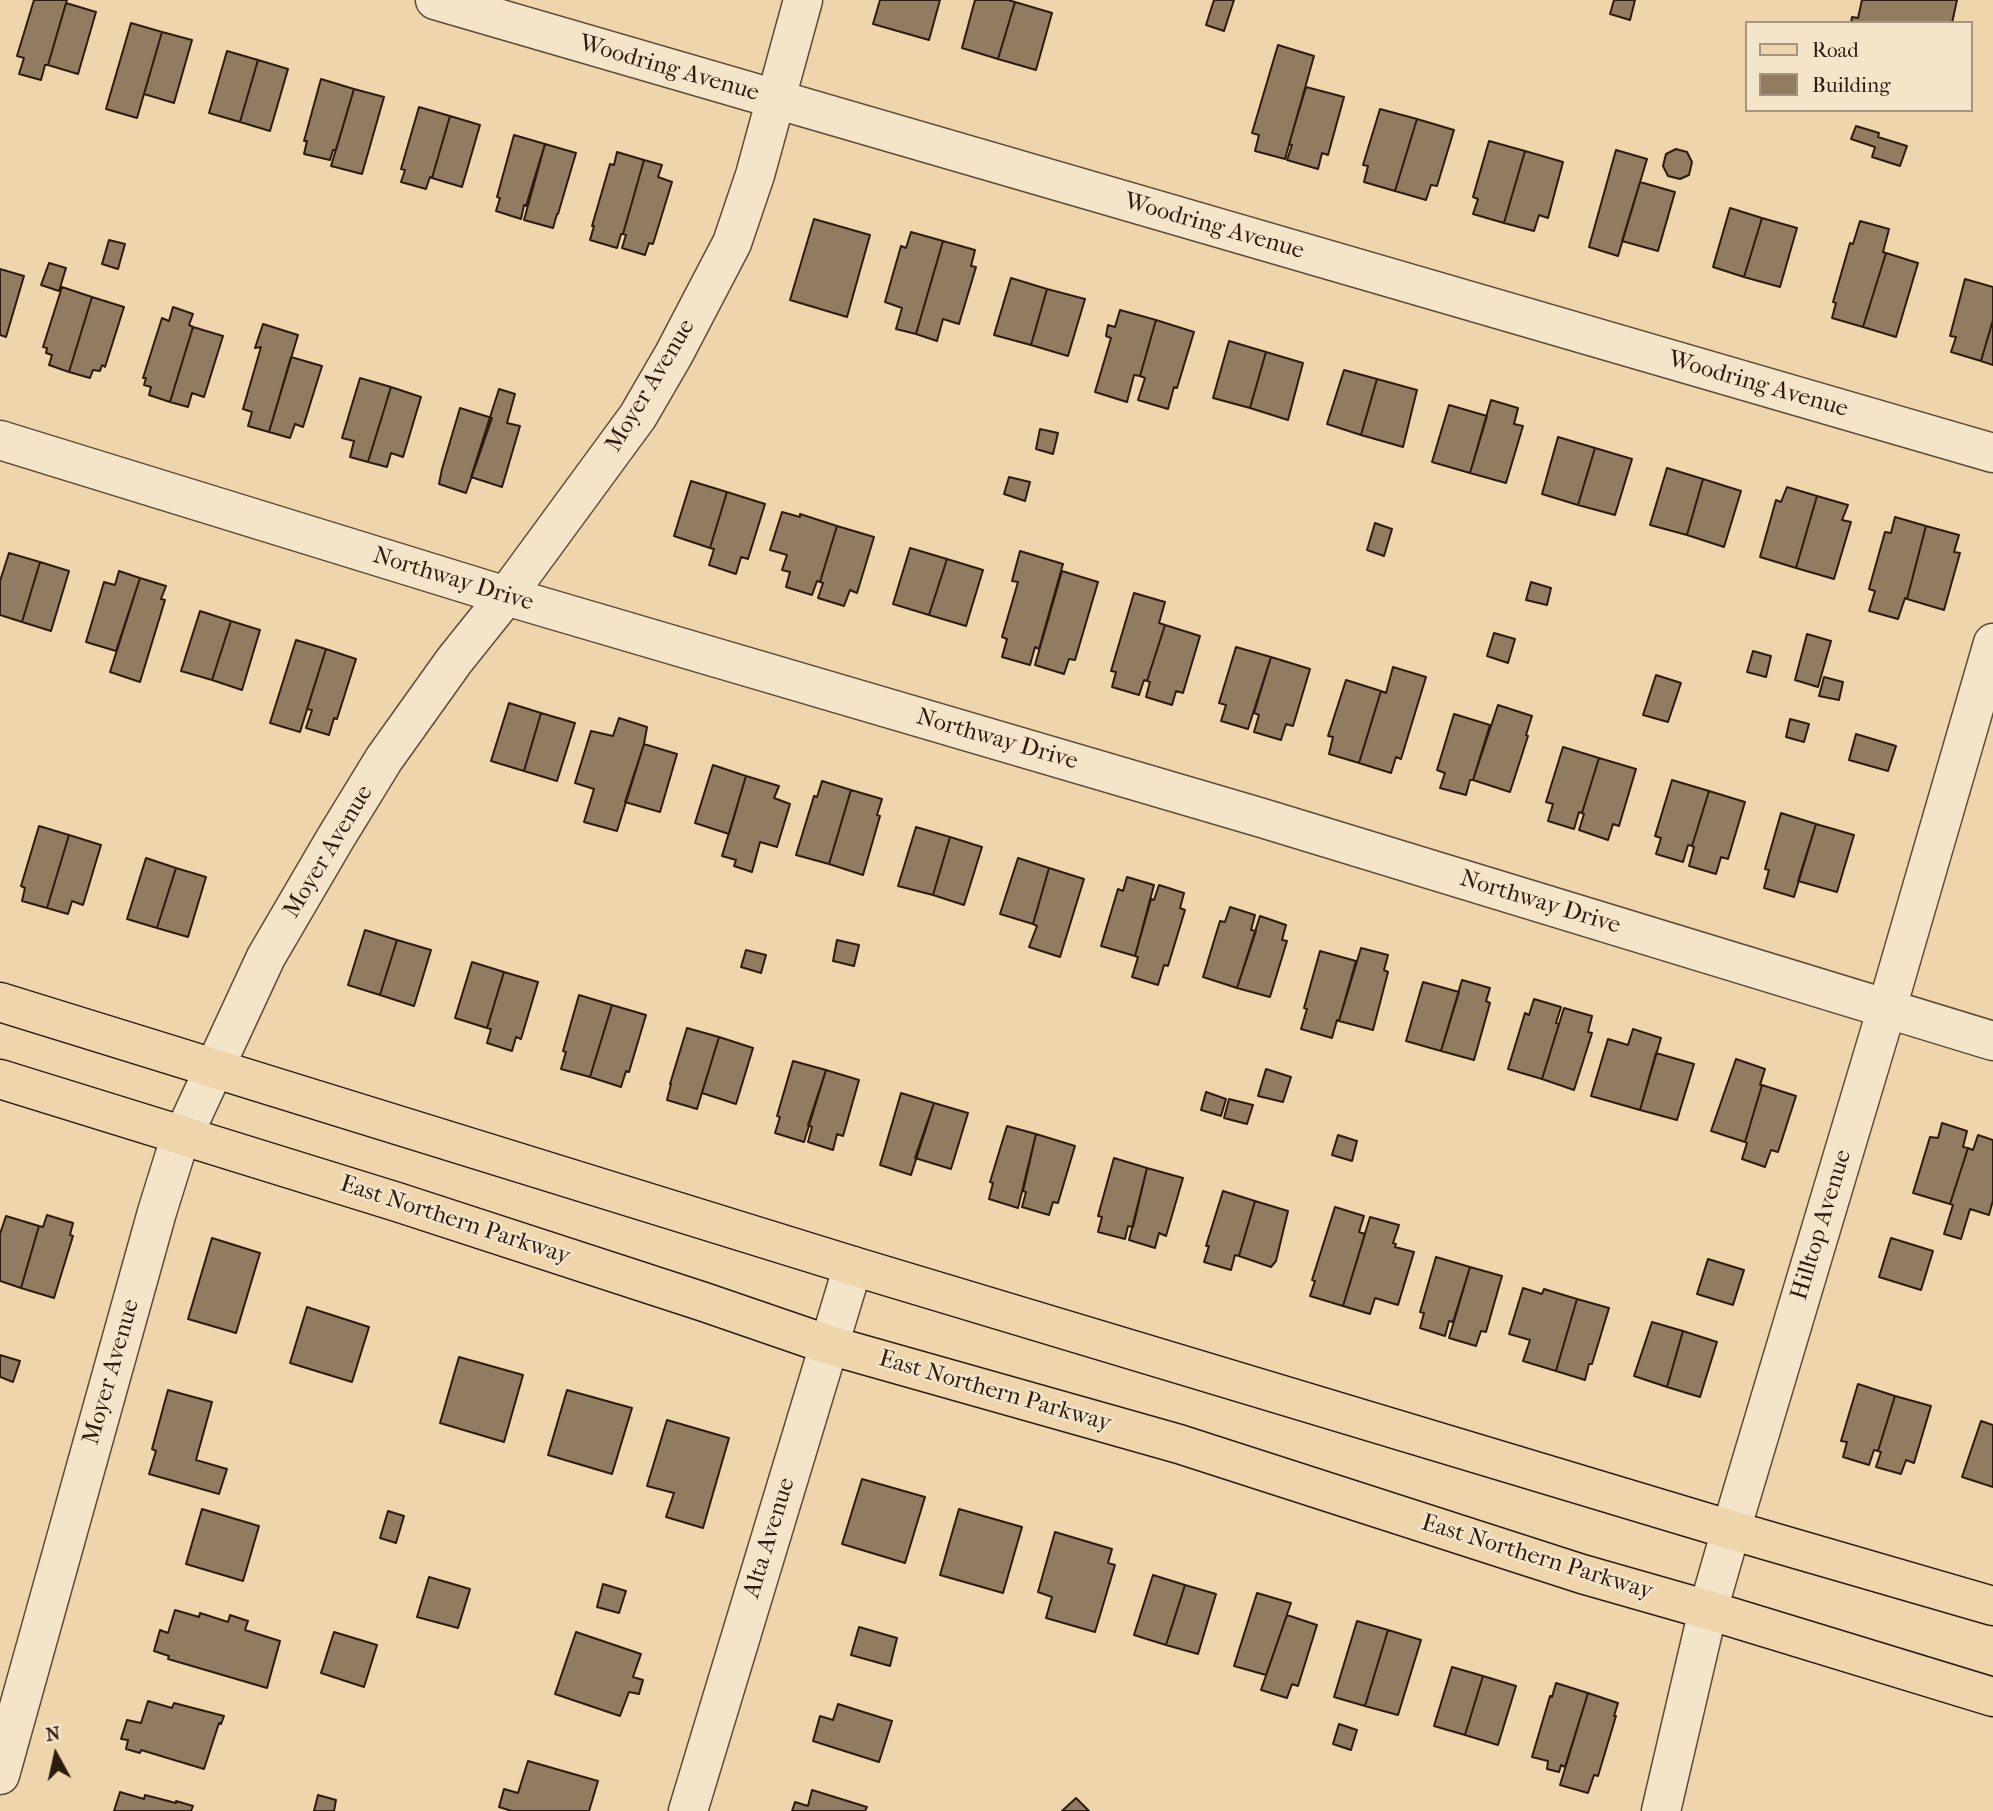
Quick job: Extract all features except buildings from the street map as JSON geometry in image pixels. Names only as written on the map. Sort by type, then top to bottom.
[{"type":"main road","points":[[0,1002],[853,1266],[1993,1606]]},
{"type":"main road","name":"East Northern Parkway","points":[[0,1079],[397,1202],[829,1345],[1180,1444],[1582,1574],[1993,1697]]},
{"type":"street","name":"Woodring Avenue","points":[[435,0],[1993,453]]},
{"type":"street","name":"Moyer Avenue","points":[[0,1775],[156,1212],[176,1151],[266,957],[334,839],[384,759],[438,683],[506,597],[638,416],[674,354],[732,243],[755,175],[803,0]]},
{"type":"street","name":"Northway Drive","points":[[0,440],[506,597],[1262,818],[1993,1041]]},
{"type":"street","name":"Hilltop Avenue","points":[[1661,1811],[1731,1530],[1993,643]]},
{"type":"street","name":"Alta Avenue","points":[[688,1811],[853,1266]]}]
